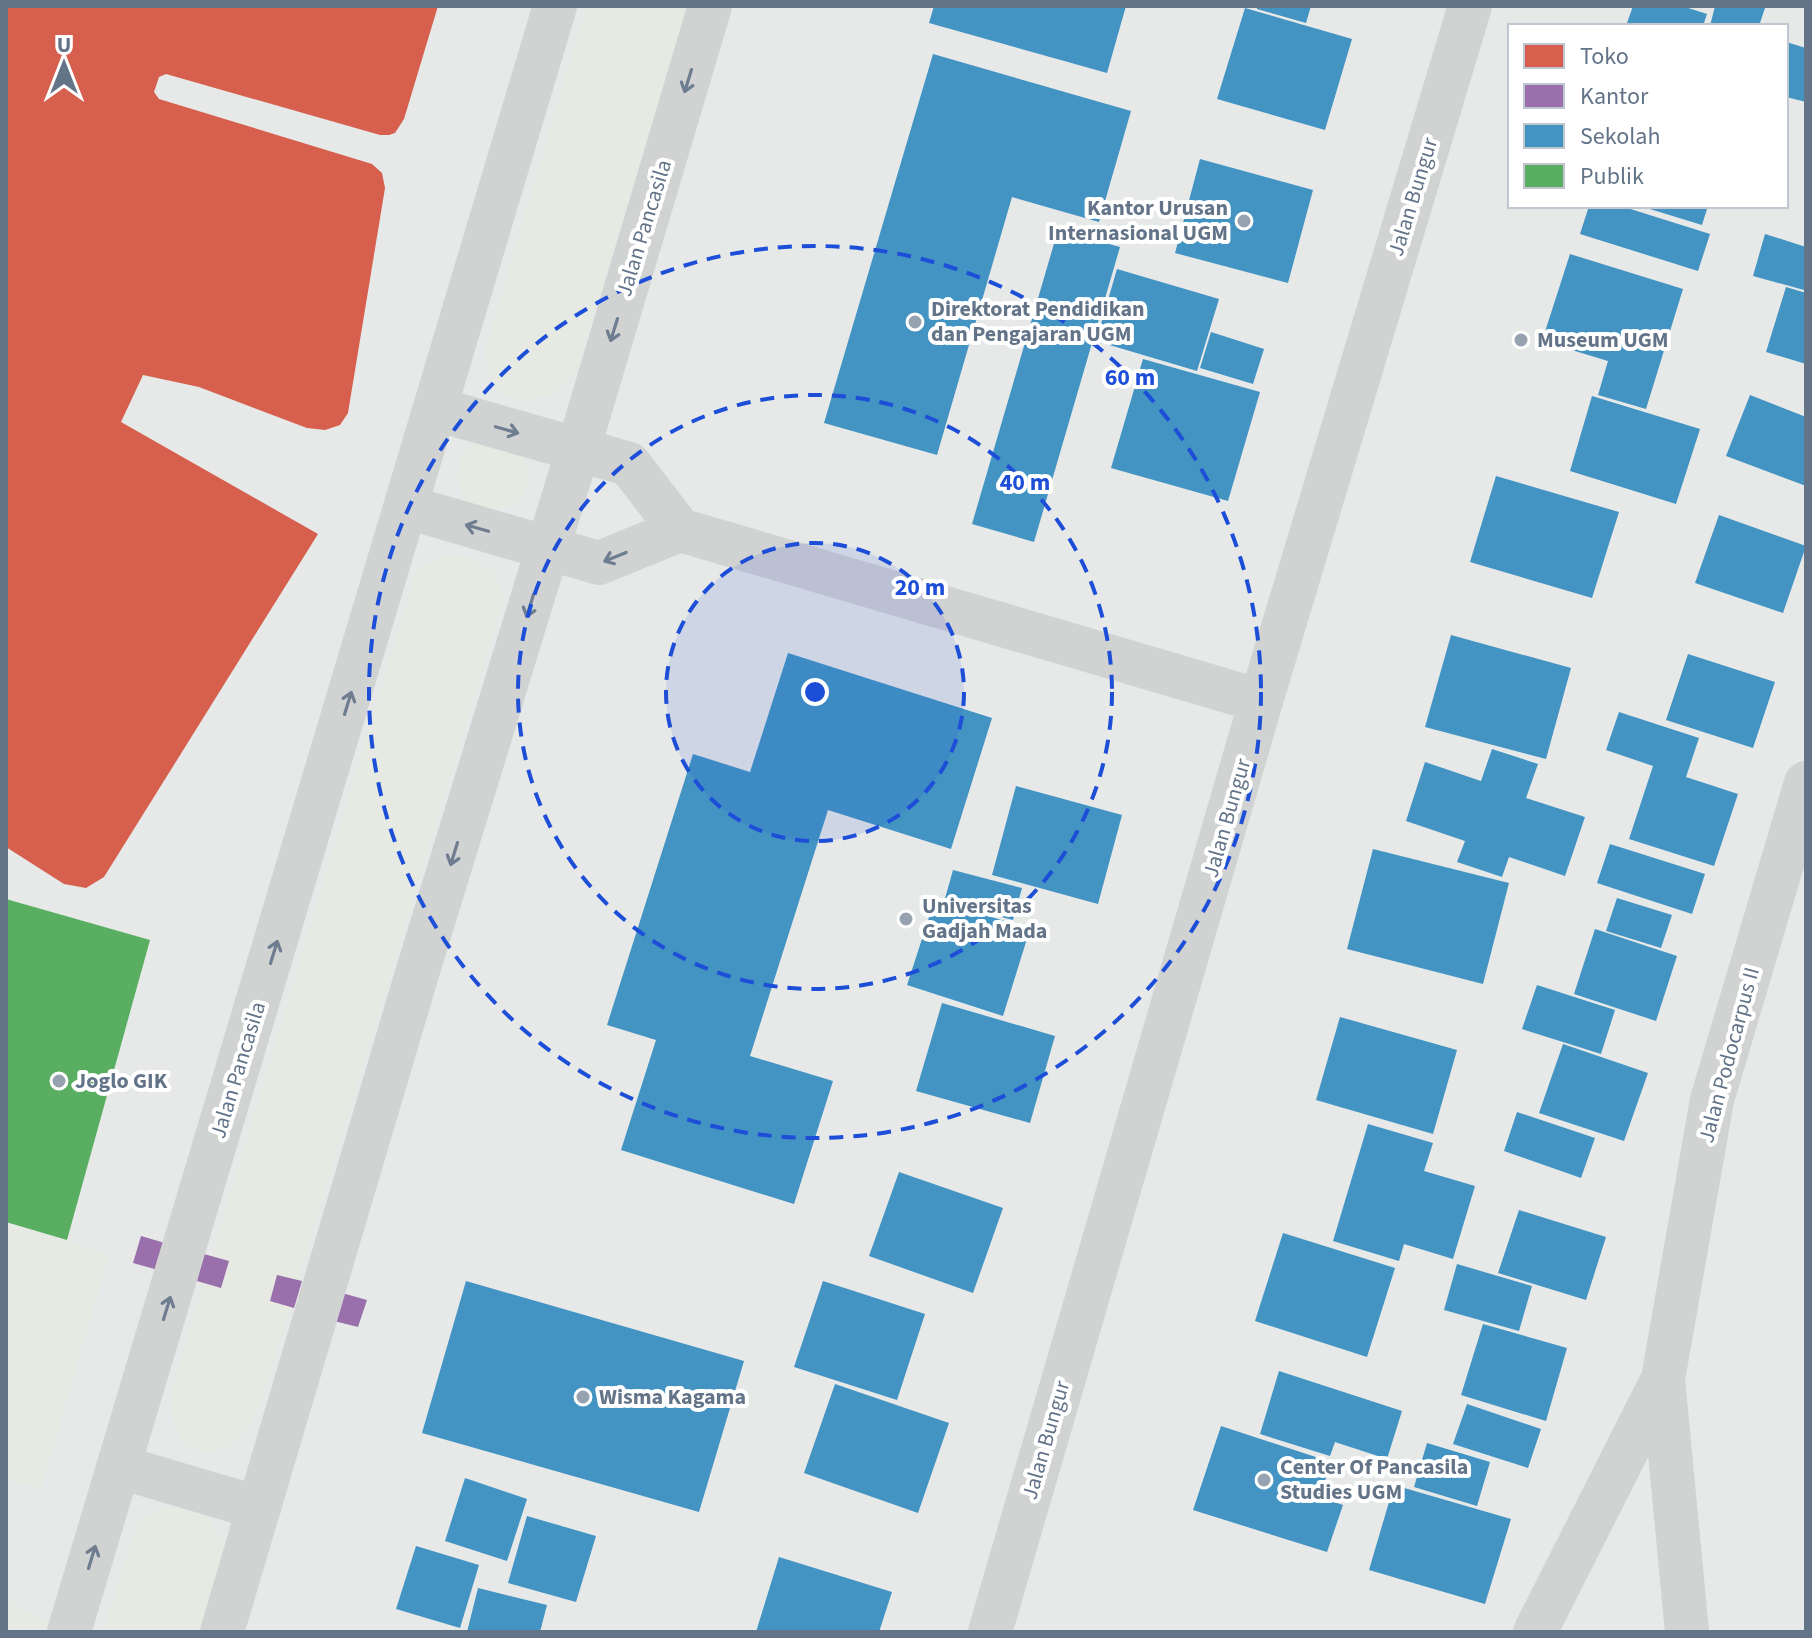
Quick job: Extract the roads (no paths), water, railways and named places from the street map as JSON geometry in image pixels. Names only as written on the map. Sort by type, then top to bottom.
[{"type":"street","name":"Jalan Pancasila","points":[[69,1632],[555,6]]},
{"type":"street","name":"Jalan Pancasila","points":[[222,1632],[710,6]]},
{"type":"street","name":"Jalan Bungur","points":[[990,1632],[1261,701],[1470,6]]},
{"type":"street","points":[[436,409],[629,464],[680,530],[1261,701]]},
{"type":"street","points":[[407,507],[599,563],[680,530]]},
{"type":"street","name":"Jalan Podocarpus II","points":[[1687,1632],[1663,1379],[1712,1100],[1806,783]]},
{"type":"street","name":"Jalan Podocarpus II","points":[[1535,1632],[1663,1379]]},
{"type":"street","points":[[120,1467],[259,1508]]},
{"type":"street","points":[[990,1632],[998,1632]]},
{"type":"place","name":"Kantor Urusan Internasional UGM","points":[[1244,221]]},
{"type":"place","name":"Direktorat Pendidikan dan Pengajaran UGM","points":[[915,322]]},
{"type":"place","name":"Museum UGM","points":[[1521,340]]},
{"type":"place","name":"Universitas Gadjah Mada","points":[[906,919]]},
{"type":"place","name":"Joglo GIK","points":[[59,1081]]},
{"type":"place","name":"Wisma Kagama","points":[[583,1397]]},
{"type":"place","name":"Center Of Pancasila Studies UGM","points":[[1264,1480]]}]
